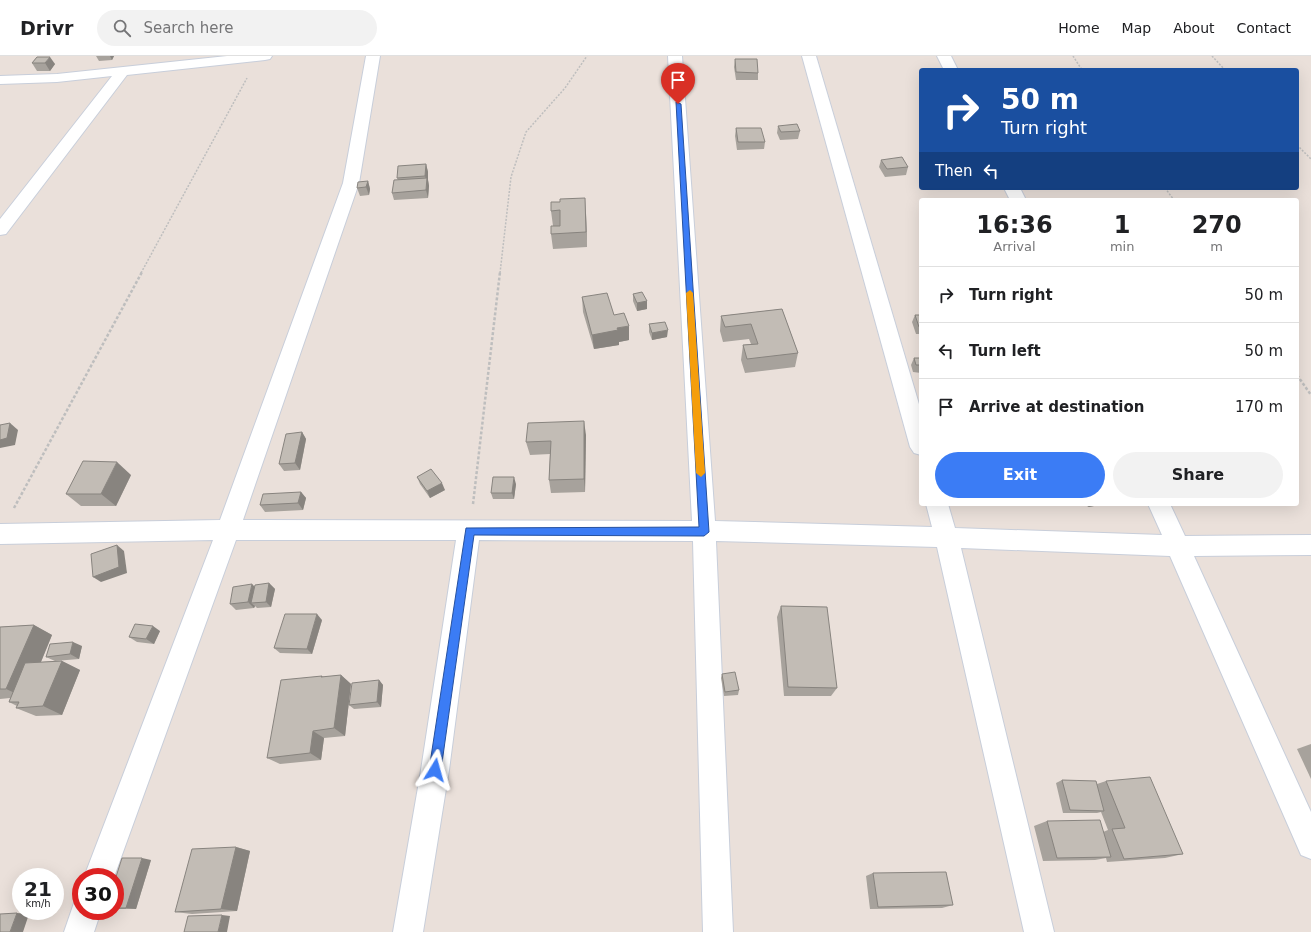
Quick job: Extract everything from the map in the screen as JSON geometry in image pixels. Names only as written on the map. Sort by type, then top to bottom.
[{"type":"street","points":[[0,80],[57,78],[262,56]]},
{"type":"street","points":[[102,868],[228,530],[351,183],[373,56]]},
{"type":"street","points":[[675,56],[704,532],[718,932]]},
{"type":"street","points":[[809,56],[919,440]]},
{"type":"street","points":[[944,56],[950,68]]},
{"type":"street","points":[[0,230],[123,71]]},
{"type":"street","points":[[938,506],[947,539],[1039,932]]},
{"type":"street","points":[[1160,506],[1311,845]]},
{"type":"street","points":[[0,534],[228,530],[758,532],[1178,546],[1311,545]]},
{"type":"street","points":[[408,932],[435,770],[470,531]]},
{"type":"street","points":[[78,932],[83,920]]},
{"type":"path","points":[[11,512],[262,56]]},
{"type":"path","points":[[470,531],[511,177],[526,132],[565,88],[588,56]]},
{"type":"path","points":[[1072,56],[1081,68]]},
{"type":"path","points":[[1212,56],[1223,68]]},
{"type":"path","points":[[1299,147],[1311,159]]},
{"type":"path","points":[[1299,378],[1311,395]]},
{"type":"building","points":[[37,57],[50,57],[45,63],[32,63]]},
{"type":"building","points":[[735,59],[757,59],[758,73],[736,72]]},
{"type":"building","points":[[797,124],[800,131],[781,132],[778,126]]},
{"type":"building","points":[[736,128],[761,128],[765,142],[738,142]]},
{"type":"building","points":[[902,157],[908,167],[887,169],[881,160]]},
{"type":"building","points":[[426,164],[425,176],[397,178],[398,166]]},
{"type":"building","points":[[427,178],[426,190],[392,193],[394,180]]},
{"type":"building","points":[[368,181],[366,187],[357,188],[358,182]]},
{"type":"building","points":[[585,198],[586,232],[551,234],[551,226],[560,226],[560,210],[551,211],[551,202],[560,202],[560,199]]},
{"type":"building","points":[[642,292],[647,301],[637,303],[633,294]]},
{"type":"building","points":[[607,293],[614,315],[624,313],[629,326],[617,328],[618,330],[592,335],[582,297]]},
{"type":"building","points":[[782,309],[798,353],[747,359],[743,345],[758,344],[751,324],[725,327],[721,316]]},
{"type":"building","points":[[915,315],[919,315],[919,327]]},
{"type":"building","points":[[665,322],[668,330],[652,333],[649,324]]},
{"type":"building","points":[[914,358],[919,358],[919,365],[916,365]]},
{"type":"building","points":[[584,421],[584,479],[549,480],[551,441],[526,442],[528,423]]},
{"type":"building","points":[[10,423],[7,438],[0,440],[0,425]]},
{"type":"building","points":[[302,432],[295,463],[279,464],[286,434]]},
{"type":"building","points":[[83,461],[117,462],[101,494],[66,494]]},
{"type":"building","points":[[431,469],[442,483],[427,491],[417,477]]},
{"type":"building","points":[[493,477],[514,477],[512,493],[491,493]]},
{"type":"building","points":[[301,492],[298,503],[260,505],[263,494]]},
{"type":"building","points":[[117,545],[119,567],[93,577],[91,554]]},
{"type":"building","points":[[269,583],[266,602],[251,603],[255,585]]},
{"type":"building","points":[[252,584],[248,602],[230,604],[233,587]]},
{"type":"building","points":[[781,606],[827,607],[837,688],[788,687]]},
{"type":"building","points":[[285,614],[317,614],[307,649],[274,648]]},
{"type":"building","points":[[135,624],[153,626],[146,639],[129,637]]},
{"type":"building","points":[[34,625],[6,689],[0,689],[0,627]]},
{"type":"building","points":[[73,642],[70,654],[46,657],[50,644]]},
{"type":"building","points":[[62,661],[43,706],[16,708],[19,702],[9,702],[25,663]]},
{"type":"building","points":[[735,672],[739,690],[725,692],[722,674]]},
{"type":"building","points":[[341,675],[334,728],[313,731],[310,753],[267,758],[281,680]]},
{"type":"building","points":[[379,680],[377,702],[349,705],[352,683]]},
{"type":"building","points":[[1150,777],[1183,854],[1124,859],[1112,829],[1125,828],[1106,781]]},
{"type":"building","points":[[1062,780],[1096,781],[1104,811],[1070,810]]},
{"type":"building","points":[[1100,820],[1111,857],[1057,858],[1047,821]]},
{"type":"building","points":[[236,847],[221,909],[175,912],[192,849]]},
{"type":"building","points":[[122,858],[142,858],[126,908],[124,908],[124,868],[119,868]]},
{"type":"building","points":[[946,872],[953,905],[878,907],[873,873]]},
{"type":"building","points":[[12,913],[12,920],[14,920],[10,932],[0,932],[0,914]]},
{"type":"building","points":[[222,915],[218,932],[184,932],[188,916]]},
{"type":"slow traffic","points":[[690,293],[701,473]]},
{"type":"route","points":[[435,770],[470,531],[704,532],[678,104]]}]
